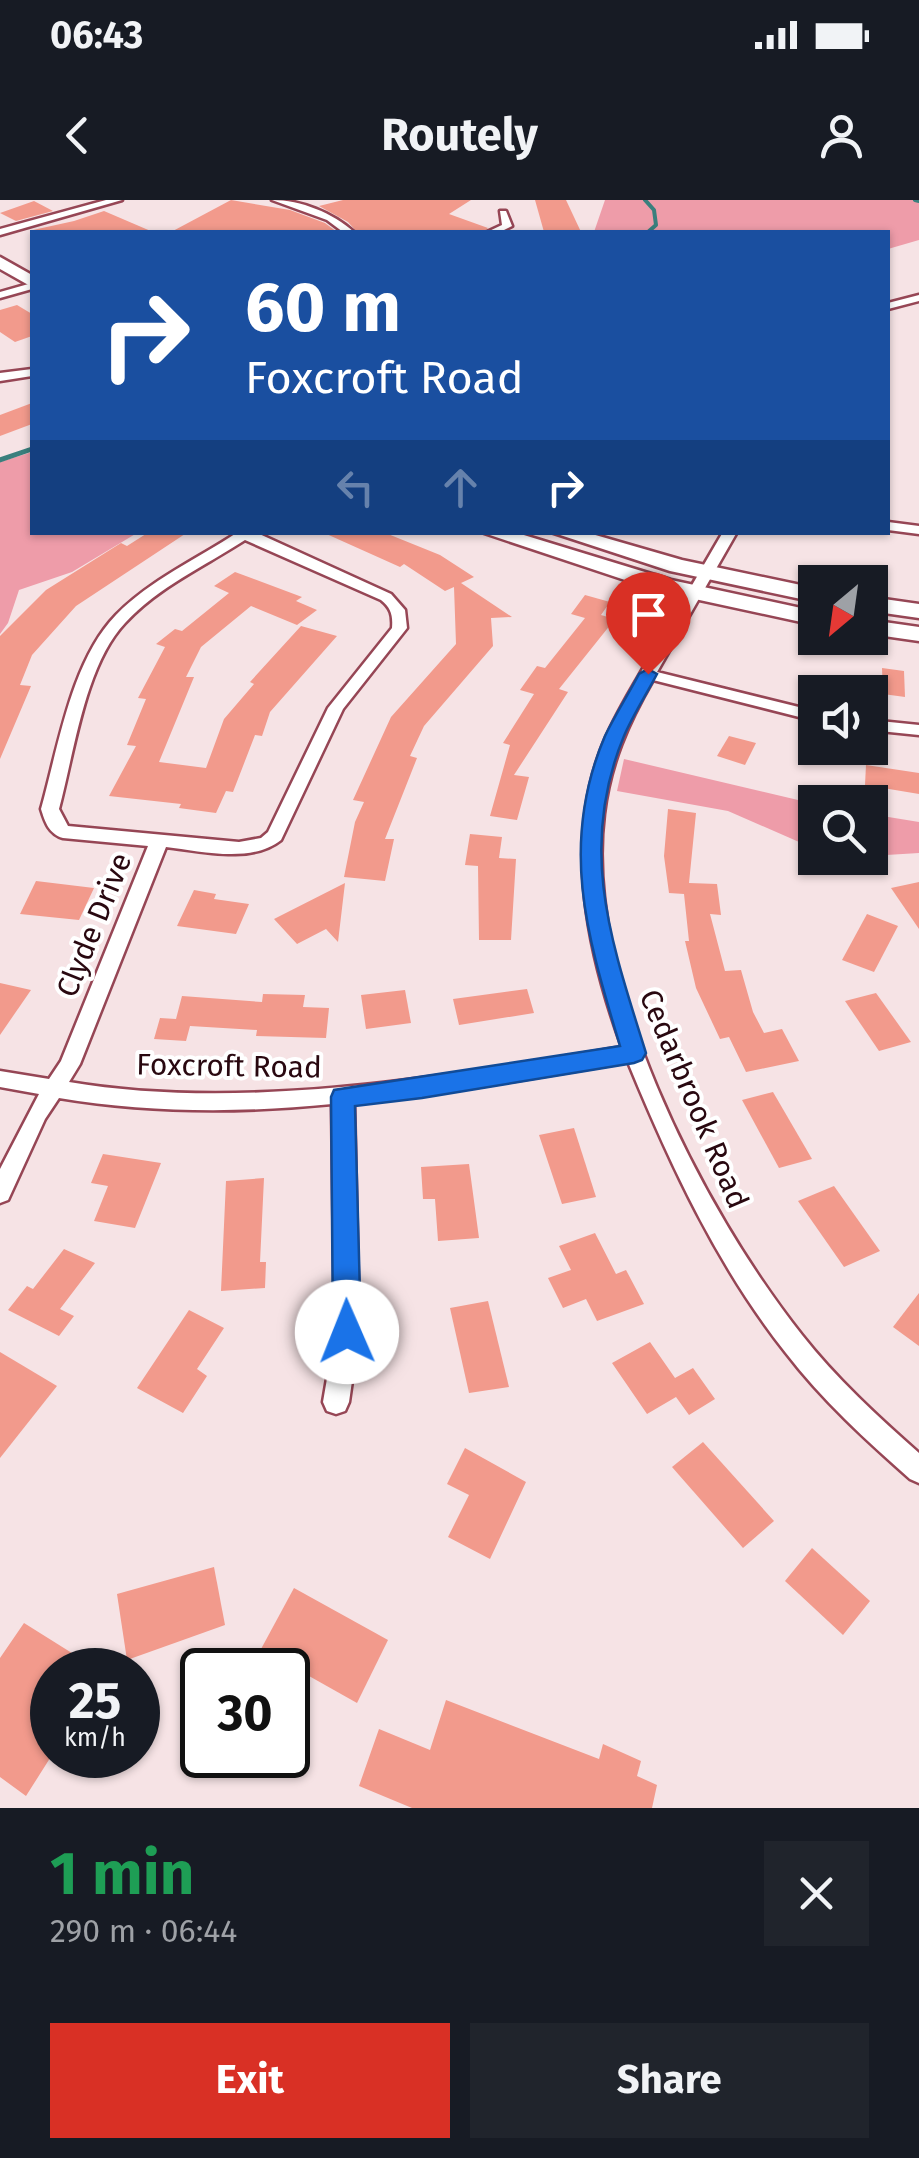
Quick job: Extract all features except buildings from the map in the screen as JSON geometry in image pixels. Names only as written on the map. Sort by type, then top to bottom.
[{"type":"street","points":[[76,200],[87,207]]},
{"type":"street","points":[[0,236],[117,200]]},
{"type":"street","points":[[277,200],[330,218],[346,230]]},
{"type":"street","points":[[296,205],[307,200]]},
{"type":"street","points":[[497,230],[507,226],[503,212]]},
{"type":"street","points":[[0,236],[16,249]]},
{"type":"street","points":[[0,262],[30,283]]},
{"type":"street","points":[[0,295],[30,285]]},
{"type":"street","points":[[890,305],[919,298]]},
{"type":"street","points":[[0,377],[30,373]]},
{"type":"street","points":[[890,526],[919,530]]},
{"type":"street","name":"Clyde Drive","points":[[0,1192],[70,1064],[158,842],[63,832],[54,824],[50,809],[91,666],[118,620],[245,535]]},
{"type":"street","points":[[158,842],[239,848],[266,843],[276,836],[336,708],[399,628],[399,610],[386,596],[249,535]]},
{"type":"street","points":[[504,535],[701,583],[798,593]]},
{"type":"street","points":[[569,535],[701,583],[798,613]]},
{"type":"street","name":"Cedarbrook Road","points":[[728,535],[648,674],[602,770],[590,861],[598,934],[634,1053],[696,1196],[728,1254],[802,1355],[839,1396],[919,1470]]},
{"type":"street","points":[[888,606],[919,610]]},
{"type":"street","points":[[888,630],[919,634]]},
{"type":"street","points":[[648,674],[798,712]]},
{"type":"street","points":[[888,727],[919,730]]},
{"type":"street","name":"Foxcroft Road","points":[[0,1079],[54,1088],[188,1098],[343,1097],[440,1086],[634,1053]]},
{"type":"street","points":[[336,1402],[347,1332],[343,1097]]},
{"type":"shaded area","points":[[605,200],[919,200],[919,240],[890,248],[890,230],[595,230]]},
{"type":"shaded area","points":[[30,453],[30,535],[134,535],[72,572],[19,590],[0,634],[0,462]]},
{"type":"shaded area","points":[[624,759],[798,800],[798,842],[728,811],[617,791]]},
{"type":"shaded area","points":[[888,817],[919,822],[919,853],[888,855]]},
{"type":"waterway","points":[[645,200],[654,210],[656,225],[650,230]]},
{"type":"waterway","points":[[915,200],[919,201]]},
{"type":"waterway","points":[[0,460],[30,450]]},
{"type":"route","points":[[347,1332],[343,1097],[422,1089],[634,1053],[612,991],[598,934],[590,861],[602,770],[648,674]]}]
